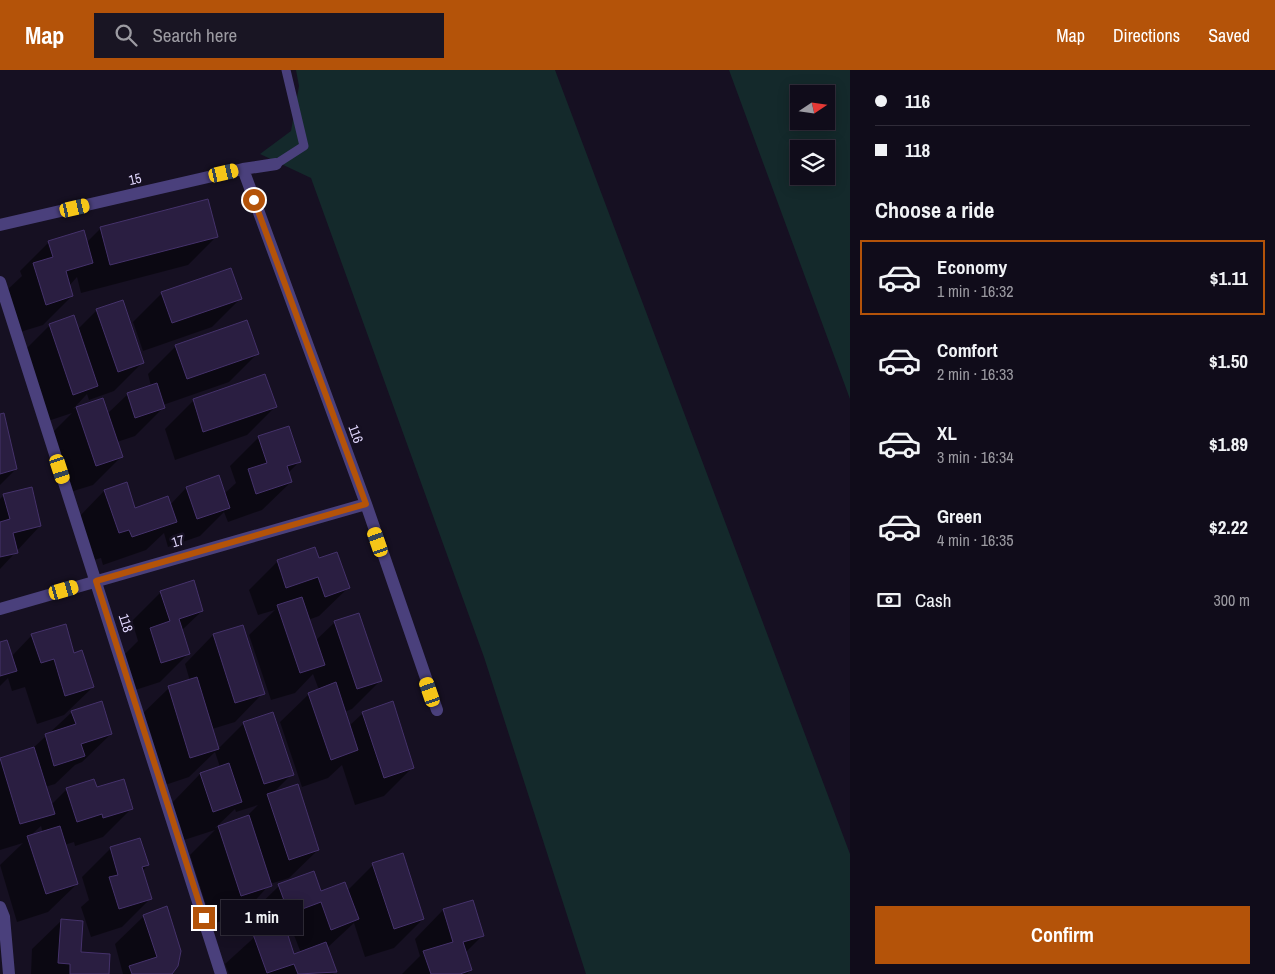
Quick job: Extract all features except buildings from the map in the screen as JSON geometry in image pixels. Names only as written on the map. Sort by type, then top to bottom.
[{"type":"street","name":"15","points":[[0,225],[243,169],[276,164]]},
{"type":"street","name":"116","points":[[243,169],[366,504],[437,710]]},
{"type":"street","name":"118","points":[[0,282],[222,974]]},
{"type":"street","name":"17","points":[[0,609],[366,504]]},
{"type":"street","points":[[0,907],[4,917],[9,974]]},
{"type":"lane","points":[[276,164],[304,146],[286,70]]},
{"type":"green space","points":[[296,70],[555,70],[850,854],[850,974],[586,974],[484,657],[311,178],[260,154],[291,131],[299,86]]},
{"type":"green space","points":[[729,70],[850,70],[850,399]]},
{"type":"route","points":[[204,918],[96,581],[366,504],[254,200]]}]
